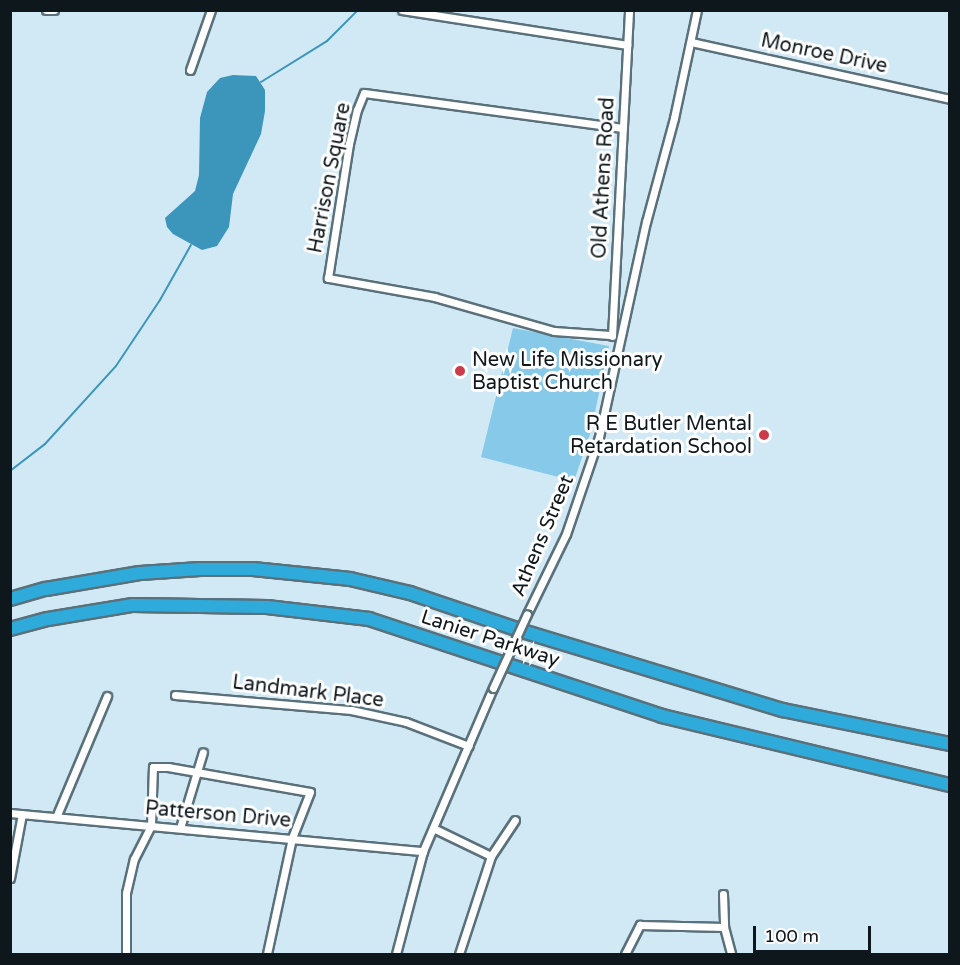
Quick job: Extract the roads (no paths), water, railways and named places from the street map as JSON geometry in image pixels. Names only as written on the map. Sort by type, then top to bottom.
[{"type":"highway","name":"Lanier Parkway","points":[[10,599],[140,573],[200,569],[253,569],[350,579],[410,593],[519,630],[783,710],[950,744]]},
{"type":"highway","name":"Lanier Parkway","points":[[10,629],[48,619],[133,605],[267,606],[369,619],[662,716],[950,785]]},
{"type":"street","points":[[46,10],[54,10]]},
{"type":"street","points":[[190,70],[212,10]]},
{"type":"street","points":[[402,10],[627,45]]},
{"type":"street","name":"Old Athens Road","points":[[610,335],[629,10]]},
{"type":"street","name":"Athens Street","points":[[396,954],[423,851],[493,688],[566,534],[599,437],[646,222],[697,10]]},
{"type":"street","name":"Monroe Drive","points":[[691,42],[950,99]]},
{"type":"street","name":"Harrison Square","points":[[610,335],[554,331],[435,297],[328,278],[349,144],[357,110],[364,93],[623,128]]},
{"type":"street","points":[[610,335],[621,339]]},
{"type":"street","name":"Landmark Place","points":[[175,695],[351,710],[406,722],[469,746]]},
{"type":"street","points":[[57,815],[107,696]]},
{"type":"street","points":[[180,828],[203,752]]},
{"type":"street","points":[[126,954],[126,893],[134,859],[151,826],[153,767],[198,771],[310,792],[292,838],[267,954]]},
{"type":"street","name":"Patterson Drive","points":[[10,813],[57,815],[423,851]]},
{"type":"street","points":[[10,878],[22,814]]},
{"type":"street","points":[[459,954],[491,856],[516,820]]},
{"type":"street","points":[[433,828],[491,856]]},
{"type":"street","points":[[723,894],[724,927],[731,954]]},
{"type":"street","points":[[625,954],[625,949],[640,925],[724,927]]},
{"type":"waterway","points":[[261,82],[327,41],[358,10]]},
{"type":"waterway","points":[[10,471],[45,444],[116,366],[160,300],[191,245]]},
{"type":"place","name":"New Life Missionary Baptist Church","points":[[460,371]]},
{"type":"place","name":"R E Butler Mental Retardation School","points":[[764,435]]}]
